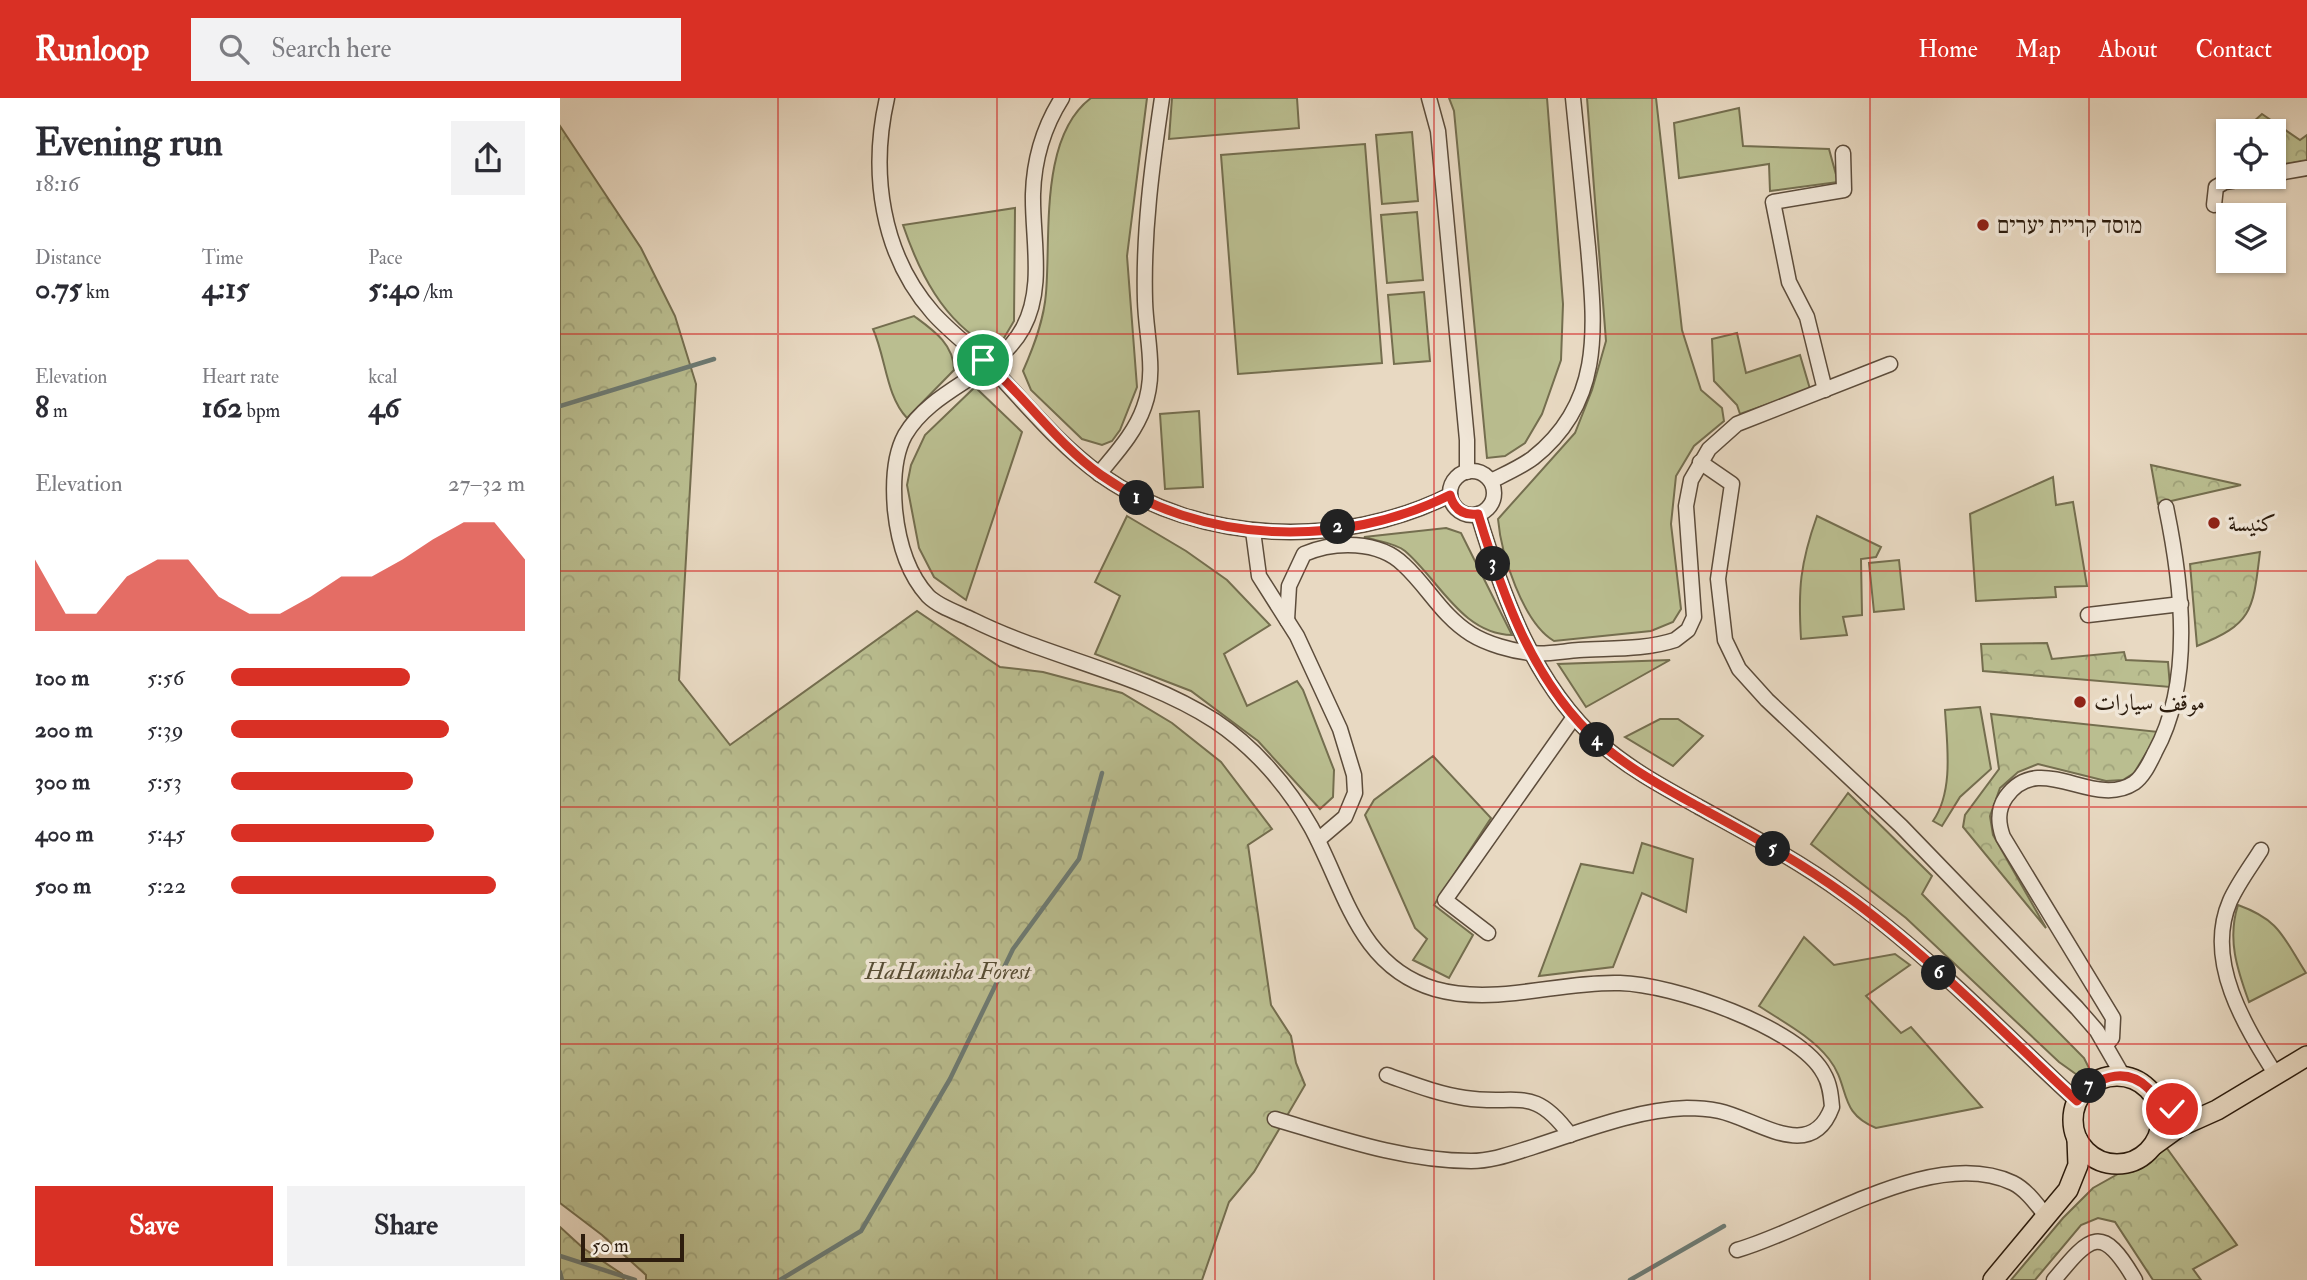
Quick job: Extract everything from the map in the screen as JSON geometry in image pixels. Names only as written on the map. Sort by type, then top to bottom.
[{"type":"main road","points":[[1993,1280],[2053,1209],[2087,1177],[2134,1160],[2179,1127],[2305,1062]]},
{"type":"main road","points":[[2053,1209],[2074,1177],[2077,1139],[2073,1114],[2077,1101],[2096,1081],[2123,1076],[2136,1080],[2165,1105],[2184,1111],[2206,1110],[2230,1102]]},
{"type":"main road","points":[[2153,1145],[2161,1122],[2155,1098]]},
{"type":"main road","points":[[2077,1139],[2096,1158],[2122,1164]]},
{"type":"street","points":[[887,98],[880,127],[878,178],[887,227],[905,273],[932,312],[988,365],[1060,440],[1100,474],[1140,499],[1180,517],[1253,531],[1304,531],[1346,526],[1390,517],[1450,495]]},
{"type":"street","points":[[1062,98],[1043,132],[1034,174],[1036,282],[1033,302],[1018,337],[1005,352],[926,410],[899,447],[894,481],[897,527],[903,551],[921,586],[939,604],[1020,643],[1134,680],[1194,708],[1238,739],[1269,769],[1290,795],[1318,841],[1360,934],[1373,951],[1412,981],[1463,994],[1493,994],[1602,983],[1649,985],[1736,1013],[1790,1040],[1824,1072],[1831,1093],[1832,1107],[1822,1128],[1806,1135],[1788,1136],[1718,1111],[1688,1108],[1634,1115],[1499,1157],[1473,1161],[1437,1159],[1373,1148],[1275,1119]]},
{"type":"street","points":[[1100,474],[1138,423],[1149,386],[1152,360],[1145,302],[1148,195],[1162,98]]},
{"type":"street","points":[[1429,98],[1438,131],[1467,440],[1467,472]]},
{"type":"street","points":[[1491,481],[1532,458],[1548,443],[1575,407],[1591,364],[1594,312],[1573,98]]},
{"type":"street","points":[[1825,390],[1807,317],[1789,282],[1773,202],[1844,190],[1843,153]]},
{"type":"street","points":[[2286,172],[2307,168]]},
{"type":"street","points":[[2214,205],[2216,187]]},
{"type":"street","points":[[1287,620],[1289,586],[1304,554],[1318,548],[1345,544],[1371,548],[1403,563],[1430,597],[1471,634],[1497,646],[1532,654],[1660,644],[1675,640],[1688,630],[1694,612],[1686,506],[1691,480],[1700,462],[1717,440],[1737,424],[1891,364]]},
{"type":"street","points":[[1700,462],[1732,484],[1718,579],[1725,640],[1739,669],[1760,693],[1901,826],[2077,1008],[2106,1045],[2123,1076]]},
{"type":"street","points":[[1467,472],[1481,473],[1491,481],[1493,502],[1478,514],[1461,512],[1454,505],[1450,495],[1453,482],[1467,472]]},
{"type":"street","points":[[2106,1045],[2112,1038],[2113,1018],[2003,837],[1999,814],[2007,795],[2017,784],[2037,777],[2116,791],[2135,782],[2162,739],[2174,708],[2181,604],[2177,560],[2166,508]]},
{"type":"street","points":[[1478,514],[1499,581],[1532,654],[1574,717],[1601,744],[1638,771],[1844,894],[1897,934],[2077,1101]]},
{"type":"street","points":[[1253,531],[1259,576],[1287,620],[1340,729],[1354,775],[1355,793],[1345,817],[1318,841]]},
{"type":"street","points":[[2088,615],[2181,604]]},
{"type":"street","points":[[1488,933],[1445,900],[1574,717]]},
{"type":"street","points":[[2261,850],[2231,899],[2224,921],[2224,951],[2233,1000],[2245,1026],[2276,1075]]},
{"type":"street","points":[[1387,1075],[1459,1097],[1528,1100],[1550,1110],[1570,1135]]},
{"type":"street","points":[[1737,1250],[1903,1185],[1958,1174],[1991,1176],[2012,1183],[2053,1209]]},
{"type":"street","points":[[2054,1280],[2078,1251],[2090,1242],[2101,1241],[2109,1243],[2120,1255],[2135,1280]]},
{"type":"green space","points":[[1091,98],[1147,98],[1127,256],[1137,387],[1120,430],[1112,441],[1102,445],[1082,439],[1031,390],[1023,371],[1038,333],[1045,303],[1055,162],[1074,115]]},
{"type":"green space","points":[[1172,98],[1297,98],[1299,128],[1169,139]]},
{"type":"green space","points":[[1449,98],[1547,98],[1563,304],[1561,360],[1542,414],[1525,443],[1505,456],[1487,458],[1454,111]]},
{"type":"green space","points":[[1587,98],[1656,98],[1682,330],[1701,390],[1722,408],[1724,421],[1694,446],[1676,476],[1671,524],[1681,609],[1673,622],[1651,631],[1554,641],[1543,632],[1523,604],[1509,568],[1498,519],[1575,433],[1592,390],[1606,341]]},
{"type":"green space","points":[[1739,108],[1743,146],[1829,149],[1838,182],[1770,191],[1769,164],[1679,178],[1674,123]]},
{"type":"green space","points":[[2262,114],[2269,119],[2256,119]]},
{"type":"green space","name":"HaHamisha Forest","points":[[560,126],[641,248],[675,316],[696,384],[679,680],[730,745],[917,611],[1000,667],[1043,672],[1122,693],[1172,723],[1221,762],[1272,829],[1248,845],[1271,1005],[1291,1036],[1296,1063],[1305,1085],[1254,1172],[1229,1202],[1202,1280],[646,1280],[646,1275],[602,1235],[560,1203]]},
{"type":"green space","points":[[2286,130],[2300,140],[2307,135],[2307,160],[2286,164]]},
{"type":"green space","points":[[1412,132],[1418,201],[1382,204],[1376,135]]},
{"type":"green space","points":[[1365,144],[1382,363],[1238,374],[1221,155]]},
{"type":"green space","points":[[1015,208],[1014,321],[1001,343],[989,346],[958,323],[935,294],[903,225]]},
{"type":"green space","points":[[1417,212],[1423,280],[1387,283],[1381,215]]},
{"type":"green space","points":[[1424,292],[1430,361],[1394,364],[1388,295]]},
{"type":"green space","points":[[914,316],[935,332],[946,345],[954,370],[907,418],[890,388],[873,329]]},
{"type":"green space","points":[[1737,333],[1746,373],[1800,355],[1810,389],[1740,414],[1737,405],[1714,381],[1712,339]]},
{"type":"green space","points":[[975,387],[1022,432],[966,600],[934,577],[919,548],[907,485],[911,465],[925,435]]},
{"type":"green space","points":[[1199,411],[1203,487],[1165,489],[1160,414]]},
{"type":"green space","points":[[2151,465],[2241,485],[2158,504]]},
{"type":"green space","points":[[2053,477],[2056,505],[2073,502],[2087,586],[2055,587],[2056,597],[1976,601],[1970,514]]},
{"type":"green space","points":[[1127,516],[1186,551],[1227,580],[1270,625],[1224,654],[1247,706],[1297,681],[1303,690],[1334,770],[1333,797],[1320,809],[1258,741],[1191,691],[1095,654],[1120,596],[1095,582]]},
{"type":"green space","points":[[1817,516],[1881,547],[1876,557],[1861,559],[1862,615],[1843,617],[1847,635],[1801,639],[1802,577]]},
{"type":"green space","points":[[1446,528],[1461,533],[1512,635],[1479,626],[1465,616],[1401,548],[1364,537]]},
{"type":"green space","points":[[2260,552],[2255,588],[2247,612],[2240,622],[2229,630],[2197,646],[2190,564]]},
{"type":"green space","points":[[1899,560],[1904,609],[1874,612],[1869,563]]},
{"type":"green space","points":[[2047,643],[2052,659],[2124,652],[2126,660],[2168,662],[2170,687],[1983,671],[1981,644]]},
{"type":"green space","points":[[1670,660],[1586,707],[1558,664]]},
{"type":"green space","points":[[1980,707],[1991,769],[1960,797],[1942,826],[1933,821],[1940,809],[1947,782],[1945,710]]},
{"type":"green space","points":[[1991,714],[2159,732],[2134,773],[2123,780],[2106,781],[2038,764],[2018,772],[2000,788],[1990,816],[1993,835],[2046,928],[1963,827],[1965,815],[1999,769]]},
{"type":"green space","points":[[1660,719],[1678,719],[1703,736],[1673,766],[1625,737]]},
{"type":"green space","points":[[1433,756],[1491,818],[1434,905],[1473,935],[1449,978],[1413,960],[1427,939],[1415,928],[1365,815],[1374,800]]},
{"type":"green space","points":[[1848,793],[1932,876],[1922,894],[2084,1058],[2089,1068],[2088,1075],[2080,1077],[2059,1062],[1906,918],[1811,844]]},
{"type":"green space","points":[[1642,843],[1693,859],[1686,912],[1642,893],[1613,967],[1539,976],[1581,864],[1633,873]]},
{"type":"green space","points":[[2238,905],[2263,917],[2279,931],[2306,973],[2249,1002],[2237,966],[2233,942]]},
{"type":"green space","points":[[1804,937],[1834,965],[1895,954],[1910,965],[1866,996],[1901,1033],[1911,1027],[1982,1107],[1876,1128],[1855,1114],[1836,1069],[1822,1051],[1759,1006]]},
{"type":"green space","points":[[2166,1147],[2237,1245],[2193,1269],[2201,1280],[2153,1280],[2115,1222],[2098,1218],[2081,1225],[2035,1280],[2011,1280],[2063,1218],[2093,1188]]},
{"type":"green space","points":[[560,1227],[583,1248],[622,1274],[624,1280],[560,1280]]},
{"type":"waterway","points":[[560,406],[714,359]]},
{"type":"waterway","points":[[780,1280],[861,1231],[950,1079],[1013,949],[1079,859],[1102,773]]},
{"type":"waterway","points":[[1630,1280],[1724,1226]]},
{"type":"waterway","points":[[560,1256],[635,1280]]},
{"type":"waterway","points":[[560,1272],[562,1280]]},
{"type":"place","name":"מוסד קריית יערים","points":[[1983,225]]},
{"type":"place","name":"كنيسة","points":[[2214,523]]},
{"type":"place","name":"موقف سيارات","points":[[2080,702]]},
{"type":"route","points":[[983,360],[1060,440],[1100,474],[1140,499],[1180,517],[1253,531],[1304,531],[1390,517],[1429,505],[1450,495],[1455,508],[1467,515],[1478,514],[1490,556],[1519,630],[1546,677],[1574,717],[1601,744],[1645,776],[1801,866],[1844,894],[1897,934],[2077,1101],[2085,1089],[2096,1081],[2109,1076],[2123,1076],[2147,1087],[2155,1098],[2172,1109]]}]
